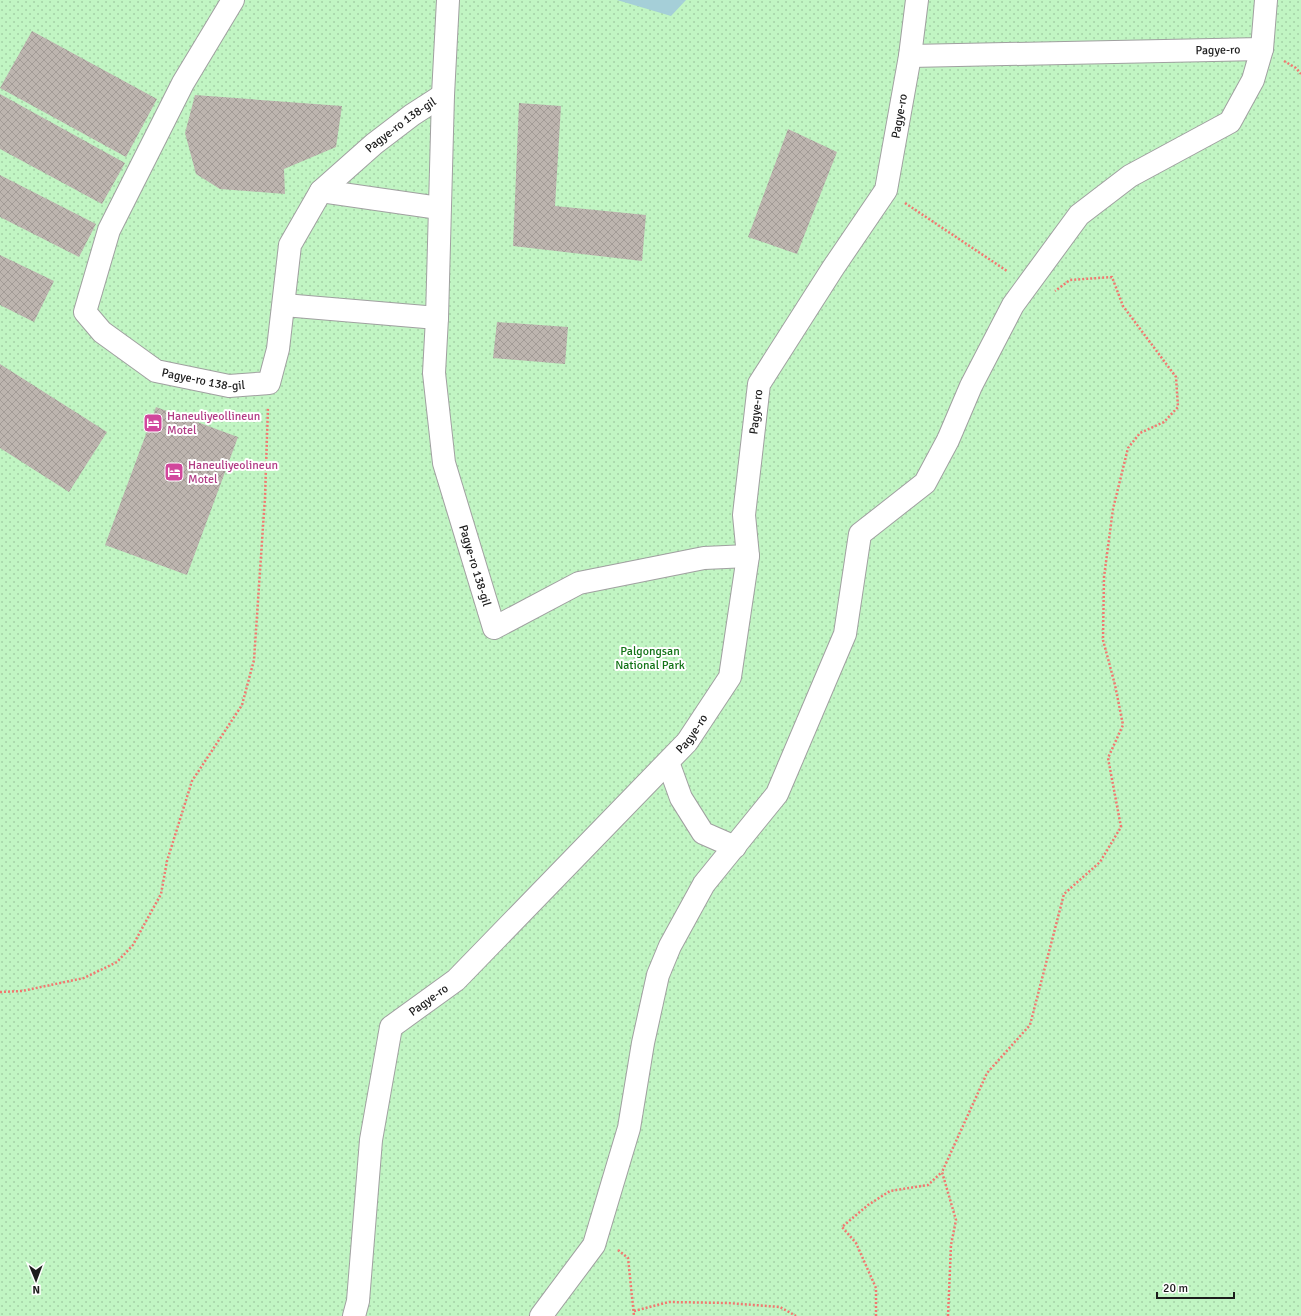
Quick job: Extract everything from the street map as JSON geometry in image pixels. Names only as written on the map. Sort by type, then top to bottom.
[{"type":"street","name":"Pagye-ro 138-gil","points":[[233,0],[183,83],[109,230],[85,312],[102,332],[156,371],[229,386],[269,383],[278,350],[290,245],[321,191],[374,144],[443,94]]},
{"type":"street","points":[[443,94],[448,0]]},
{"type":"street","name":"Pagye-ro","points":[[354,1316],[358,1301],[371,1140],[391,1028],[456,980],[668,762],[687,742],[730,677],[748,556],[744,515],[758,384],[833,268],[886,190],[910,56],[917,0]]},
{"type":"street","points":[[541,1316],[594,1245],[598,1234],[629,1128],[643,1043],[658,975],[670,946],[704,884],[778,794],[845,634],[860,534],[925,483],[948,440],[971,386],[1013,305],[1080,215],[1130,176],[1230,122],[1253,80],[1262,49],[1266,0]]},
{"type":"street","name":"Pagye-ro","points":[[910,56],[1262,49]]},
{"type":"street","name":"Pagye-ro 138-gil","points":[[443,94],[437,318],[434,373],[444,463],[494,628],[579,583],[704,558],[748,556]]},
{"type":"street","points":[[321,191],[439,208]]},
{"type":"street","points":[[284,305],[437,318]]},
{"type":"street","name":"Pagye-ro","points":[[668,762],[681,798],[703,833],[735,847]]},
{"type":"path","points":[[876,1316],[876,1288],[856,1243],[842,1227],[868,1205],[890,1191],[928,1185],[942,1172],[987,1073],[1030,1025],[1064,894],[1100,862],[1121,827],[1108,758],[1123,725],[1115,685],[1103,640],[1104,577],[1113,509],[1128,448],[1140,433],[1164,422],[1178,407],[1176,377],[1123,306],[1112,277],[1070,280],[1050,294],[1028,285],[886,190]]},
{"type":"path","points":[[0,992],[22,991],[84,978],[117,962],[133,945],[161,894],[167,861],[192,781],[242,705],[254,660],[265,497],[269,383]]},
{"type":"path","points":[[942,1172],[956,1220],[951,1245],[948,1316]]},
{"type":"path","points":[[598,1234],[628,1258],[634,1316]]},
{"type":"path","points":[[634,1311],[669,1302],[728,1303],[780,1307],[796,1316]]},
{"type":"green space","name":"Palgongsan National Park","points":[[0,0],[1301,0],[1301,1316],[0,1316]]},
{"type":"water","points":[[617,0],[686,0],[671,16]]},
{"type":"building","points":[[32,31],[157,99],[126,157],[0,88]]},
{"type":"building","points":[[0,94],[125,163],[102,204],[0,149]]},
{"type":"building","points":[[195,95],[342,106],[336,147],[284,169],[285,194],[220,189],[196,174],[185,133]]},
{"type":"building","points":[[519,103],[561,106],[555,206],[646,215],[642,261],[513,246]]},
{"type":"building","points":[[788,129],[837,152],[797,254],[748,237]]},
{"type":"building","points":[[0,175],[96,224],[79,257],[0,217]]},
{"type":"building","points":[[0,255],[54,281],[34,322],[0,305]]},
{"type":"building","points":[[497,322],[568,327],[565,364],[493,358]]},
{"type":"building","points":[[0,364],[107,432],[69,492],[0,448]]},
{"type":"building","points":[[156,407],[238,437],[187,575],[105,545]]},
{"type":"place","name":"Haneuliyeollineun Motel","points":[[153,423]]},
{"type":"place","name":"Haneuliyeolineun Motel","points":[[174,472]]}]
